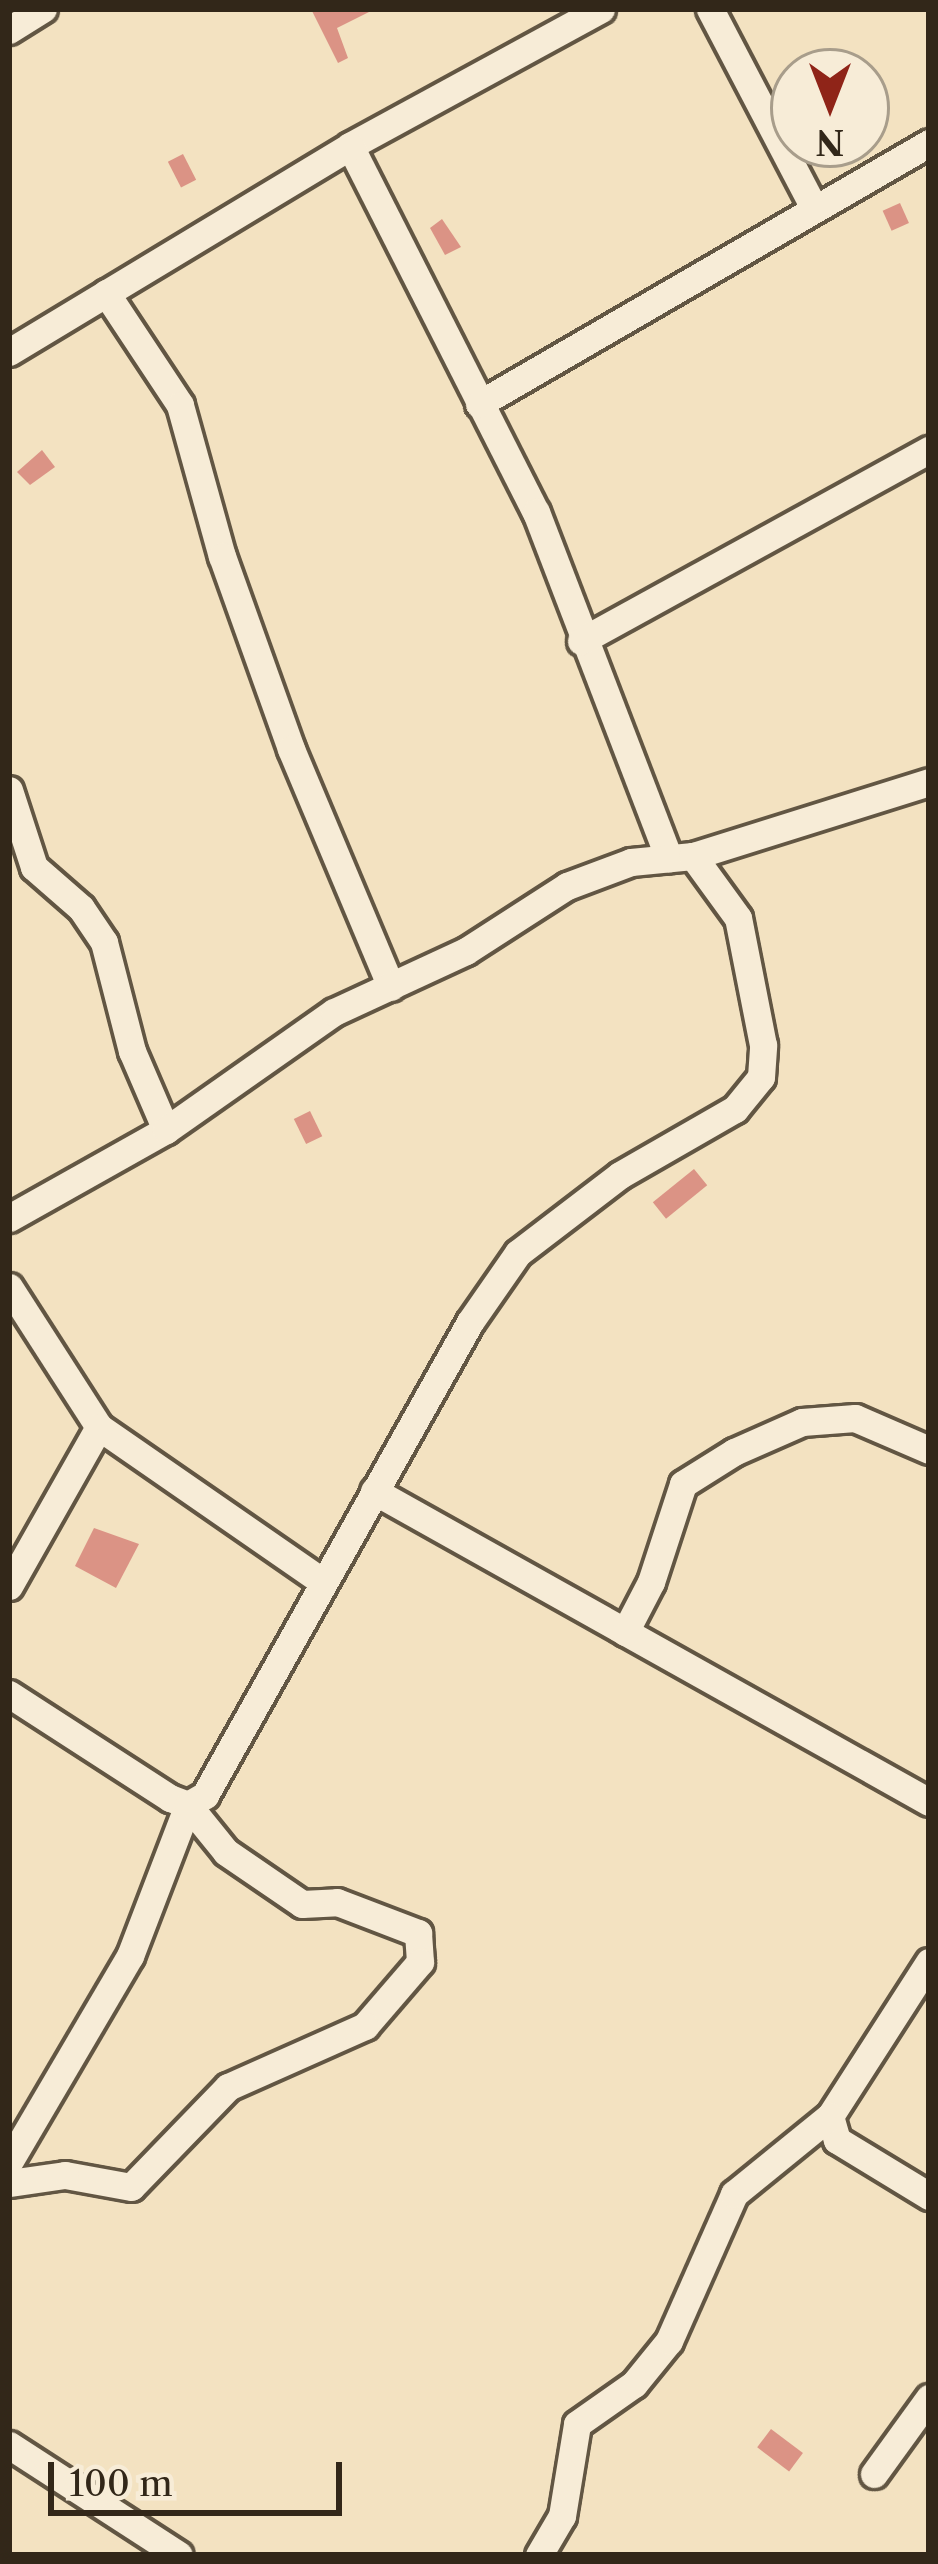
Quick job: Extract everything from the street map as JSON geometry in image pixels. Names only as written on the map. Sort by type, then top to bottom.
[{"type":"street","points":[[12,26],[44,9]]},
{"type":"street","points":[[9,352],[350,146],[601,9]]},
{"type":"street","points":[[710,9],[814,208]]},
{"type":"street","points":[[9,2162],[130,1956],[188,1805],[205,1796],[321,1581],[518,1252],[620,1175],[735,1109],[761,1077],[763,1045],[738,919],[681,857],[581,641],[536,512],[350,146]]},
{"type":"street","points":[[478,404],[928,147]]},
{"type":"street","points":[[106,293],[180,406],[222,556],[291,749],[391,987]]},
{"type":"street","points":[[581,641],[929,449]]},
{"type":"street","points":[[9,1217],[166,1130],[334,1012],[466,951],[567,886],[631,862],[681,857],[929,782]]},
{"type":"street","points":[[9,790],[34,867],[81,908],[104,942],[132,1051],[166,1130]]},
{"type":"street","points":[[9,1287],[19,1328],[98,1426],[321,1581]]},
{"type":"street","points":[[625,1632],[651,1582],[683,1484],[734,1452],[802,1422],[855,1418],[929,1450]]},
{"type":"street","points":[[9,1586],[98,1426]]},
{"type":"street","points":[[374,1491],[929,1802]]},
{"type":"street","points":[[9,1694],[188,1805],[226,1852],[302,1904],[337,1901],[418,1933],[420,1962],[365,2026],[228,2087],[130,2187],[65,2175],[9,2182]]},
{"type":"street","points":[[538,2555],[562,2516],[577,2424],[634,2384],[669,2341],[734,2194],[830,2116],[929,1962]]},
{"type":"street","points":[[830,2116],[837,2140],[929,2196]]},
{"type":"street","points":[[874,2474],[929,2398]]},
{"type":"street","points":[[9,2445],[179,2555]]},
{"type":"building","points":[[311,9],[375,9],[337,28],[348,58],[338,63]]},
{"type":"building","points":[[183,154],[196,180],[181,188],[168,162]]},
{"type":"building","points":[[900,203],[909,223],[892,231],[883,211]]},
{"type":"building","points":[[442,219],[461,247],[445,255],[430,228]]},
{"type":"building","points":[[42,450],[55,467],[30,485],[17,472]]},
{"type":"building","points":[[310,1111],[322,1136],[306,1144],[294,1119]]},
{"type":"building","points":[[694,1169],[707,1185],[666,1219],[653,1202]]},
{"type":"building","points":[[94,1528],[139,1544],[116,1588],[75,1566]]},
{"type":"building","points":[[771,2429],[803,2453],[789,2471],[757,2447]]}]
